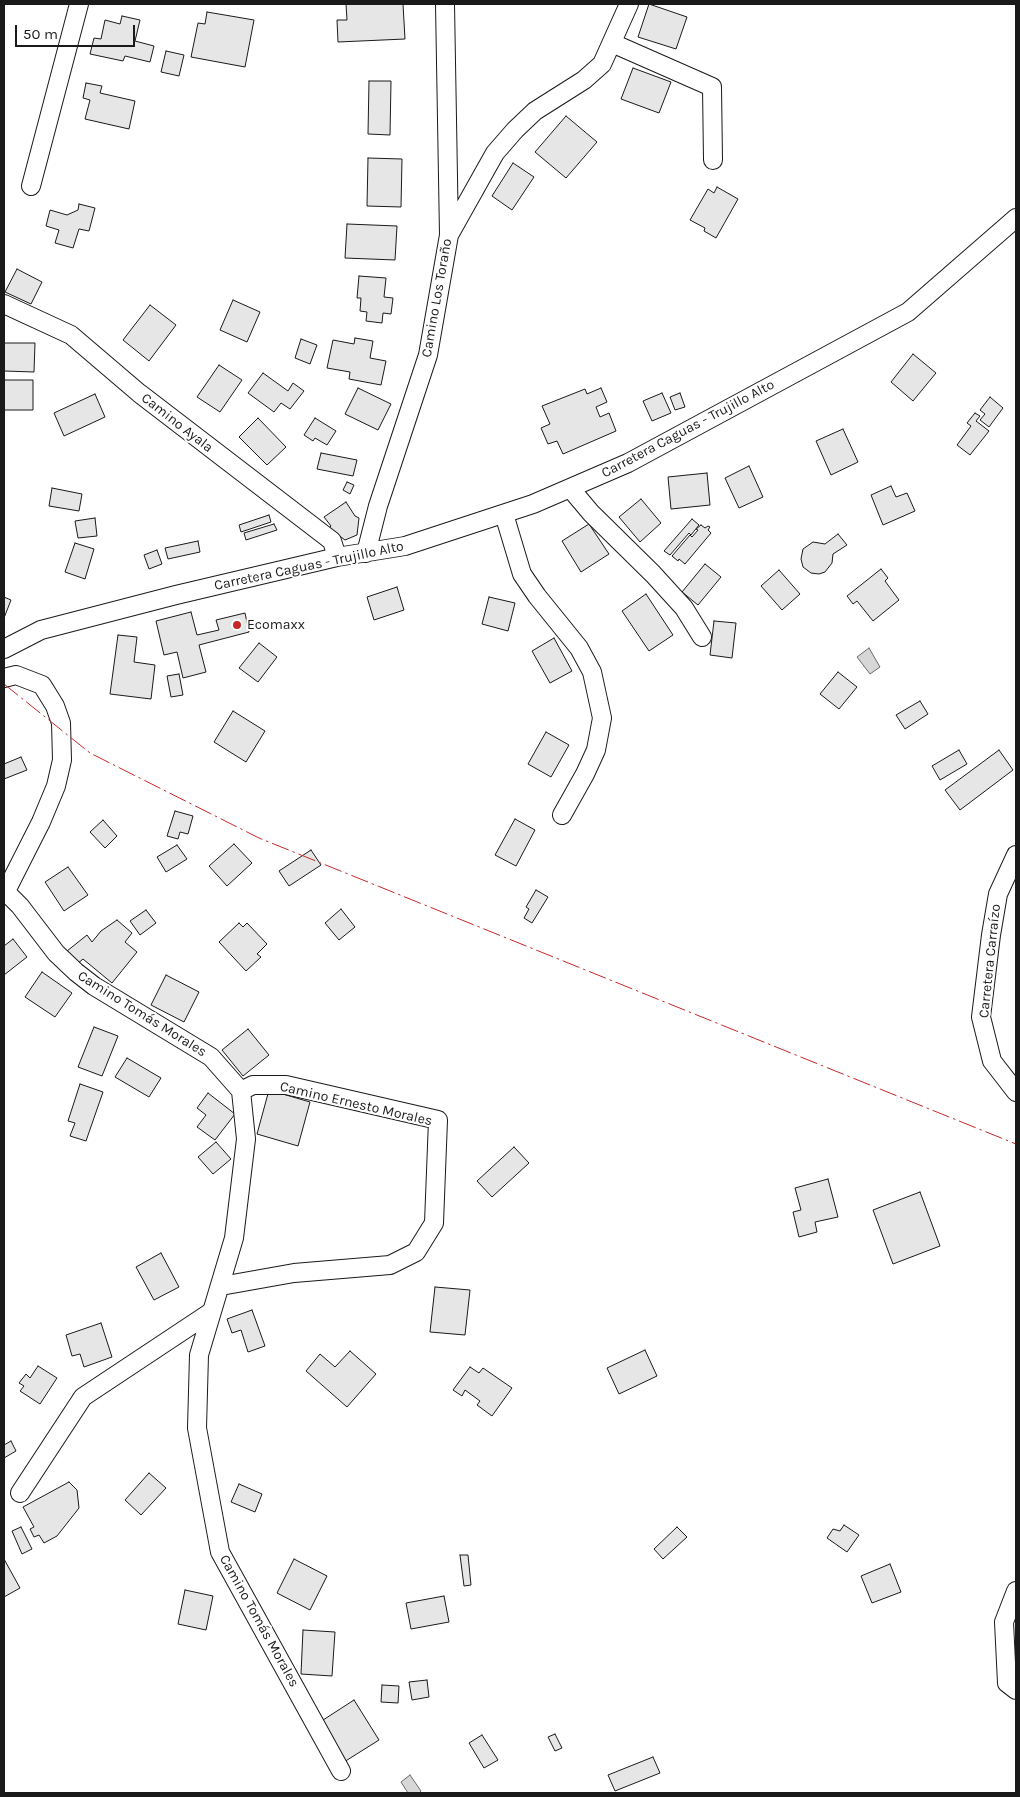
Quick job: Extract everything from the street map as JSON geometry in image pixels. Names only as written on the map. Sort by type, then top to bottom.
[{"type":"street","points":[[31,186],[79,4]]},
{"type":"street","name":"Camino Los Toraño","points":[[366,553],[378,506],[428,355],[449,235],[445,4]]},
{"type":"street","points":[[449,235],[495,153],[515,130],[535,111],[584,80],[602,64],[629,4]]},
{"type":"street","points":[[612,43],[712,87],[713,160]]},
{"type":"street","name":"Carretera Caguas - Trujillo Alto","points":[[4,649],[41,630],[176,594],[337,557],[405,546],[533,504],[628,463],[908,312],[1016,218]]},
{"type":"street","name":"Camino Ayala","points":[[8,311],[71,335],[138,393],[332,541],[337,557]]},
{"type":"street","points":[[570,488],[591,513],[653,574],[684,608],[702,637]]},
{"type":"street","points":[[504,514],[522,574],[537,596],[579,648],[592,672],[602,718],[596,750],[562,815]]},
{"type":"street","points":[[4,678],[16,675],[42,686],[55,706],[61,723],[62,760],[56,786],[5,893]]},
{"type":"street","name":"Carretera Carraízo","points":[[1016,855],[998,894],[981,1017],[992,1061],[1016,1092]]},
{"type":"street","name":"Camino Tomás Morales","points":[[5,893],[20,906],[56,953],[76,972],[94,986],[211,1058],[241,1092],[246,1139],[234,1238],[199,1355],[196,1428],[220,1552],[341,1770]]},
{"type":"street","name":"Camino Ernesto Morales","points":[[221,1286],[294,1273],[390,1265],[416,1252],[434,1223],[438,1120],[286,1085],[253,1085],[241,1092]]},
{"type":"street","points":[[20,1493],[83,1397],[211,1312]]},
{"type":"street","points":[[1016,1591],[1004,1622],[1007,1683],[1016,1690]]},
{"type":"shaded area","points":[[869,648],[880,667],[870,674],[857,657]]},
{"type":"shaded area","points":[[410,1775],[421,1791],[419,1793],[408,1793],[401,1782]]},
{"type":"building","points":[[346,4],[403,4],[405,39],[338,42],[337,20],[347,20]]},
{"type":"building","points":[[649,4],[687,17],[676,49],[638,37]]},
{"type":"building","points":[[207,12],[254,20],[245,67],[191,57],[198,23],[205,24]]},
{"type":"building","points":[[122,16],[140,20],[135,41],[154,46],[150,62],[125,56],[123,61],[90,54],[94,38],[101,39],[105,20],[120,24]]},
{"type":"building","points":[[166,51],[184,55],[179,76],[161,72]]},
{"type":"building","points":[[633,68],[671,82],[659,113],[621,99]]},
{"type":"building","points":[[369,81],[391,81],[390,135],[368,134]]},
{"type":"building","points":[[86,83],[102,86],[100,93],[135,101],[129,129],[85,119],[90,100],[83,98]]},
{"type":"building","points":[[566,116],[597,142],[566,178],[535,152]]},
{"type":"building","points":[[368,158],[402,159],[401,207],[367,206]]},
{"type":"building","points":[[513,163],[534,177],[512,210],[492,196]]},
{"type":"building","points":[[717,187],[738,199],[716,238],[704,231],[705,228],[690,220],[708,189],[714,193]]},
{"type":"building","points":[[79,204],[95,208],[89,231],[79,229],[73,248],[55,243],[59,230],[46,226],[50,210],[67,215],[78,210]]},
{"type":"building","points":[[347,224],[397,226],[395,260],[345,258]]},
{"type":"building","points":[[17,269],[42,282],[31,304],[5,292]]},
{"type":"building","points":[[359,276],[386,278],[384,297],[393,298],[391,314],[383,313],[382,323],[366,321],[367,312],[360,311],[361,298],[357,298]]},
{"type":"building","points":[[233,300],[260,312],[247,342],[220,330]]},
{"type":"building","points":[[150,305],[176,325],[149,361],[123,340]]},
{"type":"building","points":[[355,338],[373,341],[370,358],[386,361],[381,385],[349,379],[350,372],[327,368],[333,340],[354,344]]},
{"type":"building","points":[[301,339],[317,345],[310,364],[295,358]]},
{"type":"building","points":[[4,343],[35,343],[34,372],[4,371]]},
{"type":"building","points":[[913,354],[936,373],[913,401],[891,382]]},
{"type":"building","points":[[219,365],[242,380],[220,412],[197,397]]},
{"type":"building","points":[[263,373],[288,391],[293,383],[304,391],[290,409],[281,403],[274,412],[248,393]]},
{"type":"building","points":[[4,380],[33,380],[33,410],[4,410]]},
{"type":"building","points":[[358,388],[391,404],[378,430],[345,414]]},
{"type":"building","points":[[601,388],[607,402],[596,407],[600,417],[609,413],[616,431],[563,454],[557,441],[548,444],[541,428],[550,424],[542,406],[585,389],[587,394]]},
{"type":"building","points":[[662,393],[671,413],[652,421],[643,401]]},
{"type":"building","points":[[680,393],[685,407],[675,410],[670,397]]},
{"type":"building","points":[[95,394],[105,417],[64,436],[54,413]]},
{"type":"building","points":[[990,397],[1003,408],[989,427],[980,420],[985,414],[980,410]]},
{"type":"building","points":[[975,413],[980,416],[976,421],[989,431],[970,455],[957,445],[971,426],[967,423]]},
{"type":"building","points":[[258,418],[286,447],[267,465],[239,437]]},
{"type":"building","points":[[315,418],[336,431],[327,445],[315,438],[313,441],[304,435]]},
{"type":"building","points":[[843,429],[858,462],[831,475],[816,441]]},
{"type":"building","points":[[321,453],[357,460],[353,476],[317,469]]},
{"type":"building","points":[[749,466],[763,497],[739,508],[725,478]]},
{"type":"building","points":[[707,473],[710,505],[671,509],[668,477]]},
{"type":"building","points":[[347,482],[354,485],[350,494],[343,490]]},
{"type":"building","points":[[891,486],[896,497],[907,493],[915,511],[883,525],[871,495]]},
{"type":"building","points":[[52,488],[82,494],[79,511],[49,506]]},
{"type":"building","points":[[641,499],[661,523],[640,542],[619,517]]},
{"type":"building","points":[[346,502],[355,516],[359,518],[357,535],[345,540],[329,528],[331,526],[324,517]]},
{"type":"building","points":[[269,515],[271,522],[241,532],[239,525]]},
{"type":"building","points":[[95,518],[97,536],[78,538],[75,521]]},
{"type":"building","points":[[692,519],[699,525],[691,535],[689,533],[670,555],[664,551]]},
{"type":"building","points":[[274,524],[277,530],[246,540],[244,533]]},
{"type":"building","points":[[589,524],[609,554],[581,572],[562,541]]},
{"type":"building","points":[[701,525],[705,528],[710,527],[708,530],[711,533],[685,564],[679,559],[678,561],[672,556],[690,535],[692,537],[698,530],[696,529]]},
{"type":"building","points":[[838,534],[847,545],[833,554],[832,563],[825,572],[819,574],[811,573],[803,567],[801,559],[803,549],[813,542],[825,544]]},
{"type":"building","points":[[198,541],[200,552],[168,559],[165,548]]},
{"type":"building","points":[[75,543],[94,549],[85,579],[65,572]]},
{"type":"building","points":[[157,550],[162,564],[149,569],[144,555]]},
{"type":"building","points":[[705,564],[721,577],[698,605],[682,592]]},
{"type":"building","points":[[881,569],[888,578],[885,581],[899,600],[873,621],[857,601],[853,604],[847,596]]},
{"type":"building","points":[[779,570],[800,594],[782,610],[761,586]]},
{"type":"building","points":[[397,587],[404,610],[374,620],[367,597]]},
{"type":"building","points":[[646,594],[673,635],[649,651],[622,611]]},
{"type":"building","points":[[4,597],[11,600],[4,618]]},
{"type":"building","points":[[489,597],[515,603],[508,631],[482,624]]},
{"type":"building","points":[[191,612],[197,635],[219,630],[216,620],[245,613],[249,632],[199,645],[206,672],[183,678],[177,652],[164,655],[156,621]]},
{"type":"building","points":[[714,621],[736,623],[732,658],[710,655]]},
{"type":"building","points":[[118,635],[137,637],[134,662],[155,665],[151,699],[110,694]]},
{"type":"building","points":[[554,638],[572,671],[550,683],[532,651]]},
{"type":"building","points":[[259,643],[277,657],[258,682],[239,668]]},
{"type":"building","points":[[838,672],[857,687],[839,709],[820,694]]},
{"type":"building","points":[[179,674],[183,695],[171,697],[167,676]]},
{"type":"building","points":[[920,701],[928,714],[905,729],[896,715]]},
{"type":"building","points":[[233,711],[265,731],[246,762],[214,742]]},
{"type":"building","points":[[546,732],[569,745],[551,777],[528,764]]},
{"type":"building","points":[[959,750],[967,764],[940,780],[932,766]]},
{"type":"building","points":[[999,750],[1013,770],[960,810],[945,790]]},
{"type":"building","points":[[21,757],[27,770],[4,779],[4,764]]},
{"type":"building","points":[[175,811],[193,816],[188,834],[180,832],[178,839],[167,836]]},
{"type":"building","points":[[515,819],[535,830],[516,866],[495,855]]},
{"type":"building","points":[[103,820],[117,836],[105,848],[90,832]]},
{"type":"building","points":[[234,844],[252,863],[227,886],[209,866]]},
{"type":"building","points":[[177,845],[187,859],[166,872],[157,857]]},
{"type":"building","points":[[311,850],[321,865],[289,886],[279,871]]},
{"type":"building","points":[[68,867],[88,895],[64,911],[45,882]]},
{"type":"building","points":[[536,890],[548,897],[532,923],[524,918],[529,909],[526,907]]},
{"type":"building","points":[[341,909],[355,927],[339,940],[325,923]]},
{"type":"building","points":[[146,910],[156,923],[140,935],[130,921]]},
{"type":"building","points":[[117,920],[132,933],[125,942],[137,952],[112,983],[83,959],[77,964],[67,951],[87,935],[92,942],[101,931]]},
{"type":"building","points":[[239,923],[243,927],[247,923],[267,944],[257,954],[261,957],[246,971],[219,942]]},
{"type":"building","points":[[13,939],[27,957],[4,975],[4,946]]},
{"type":"building","points":[[42,972],[72,993],[55,1017],[25,997]]},
{"type":"building","points":[[166,975],[199,992],[184,1022],[151,1005]]},
{"type":"building","points":[[94,1027],[118,1036],[102,1076],[78,1067]]},
{"type":"building","points":[[248,1029],[269,1055],[243,1076],[222,1050]]},
{"type":"building","points":[[127,1058],[161,1078],[149,1097],[115,1077]]},
{"type":"building","points":[[80,1084],[103,1092],[86,1141],[70,1136],[75,1123],[68,1121]]},
{"type":"building","points":[[269,1090],[310,1102],[298,1146],[257,1134]]},
{"type":"building","points":[[208,1093],[235,1114],[215,1140],[197,1127],[206,1115],[197,1108]]},
{"type":"building","points":[[216,1142],[231,1159],[213,1174],[198,1157]]},
{"type":"building","points":[[514,1147],[529,1163],[492,1197],[477,1181]]},
{"type":"building","points":[[828,1179],[838,1217],[815,1222],[817,1232],[799,1237],[793,1212],[801,1210],[795,1188]]},
{"type":"building","points":[[920,1192],[940,1246],[893,1264],[873,1210]]},
{"type":"building","points":[[161,1253],[179,1287],[154,1300],[136,1267]]},
{"type":"building","points":[[435,1287],[470,1290],[465,1335],[430,1332]]},
{"type":"building","points":[[252,1310],[265,1346],[248,1352],[241,1330],[232,1333],[227,1319]]},
{"type":"building","points":[[101,1323],[112,1357],[84,1367],[80,1354],[72,1356],[66,1335]]},
{"type":"building","points":[[645,1350],[657,1376],[619,1394],[607,1368]]},
{"type":"building","points":[[350,1351],[376,1374],[347,1407],[306,1371],[320,1354],[335,1367]]},
{"type":"building","points":[[38,1366],[57,1378],[40,1404],[20,1391],[24,1386],[19,1383],[26,1374],[30,1378]]},
{"type":"building","points":[[470,1367],[479,1373],[483,1368],[512,1388],[492,1416],[477,1405],[480,1401],[465,1390],[462,1396],[453,1390]]},
{"type":"building","points":[[11,1441],[16,1451],[4,1458],[4,1445]]},
{"type":"building","points":[[149,1473],[166,1488],[141,1515],[125,1500]]},
{"type":"building","points":[[69,1482],[77,1490],[79,1508],[57,1536],[44,1543],[39,1535],[34,1537],[30,1529],[34,1527],[23,1507]]},
{"type":"building","points":[[239,1484],[262,1494],[255,1512],[231,1502]]},
{"type":"building","points":[[844,1525],[859,1535],[847,1552],[827,1538],[833,1529],[840,1531]]},
{"type":"building","points":[[21,1527],[32,1549],[22,1554],[12,1531]]},
{"type":"building","points":[[677,1527],[687,1537],[663,1559],[654,1549]]},
{"type":"building","points":[[460,1555],[468,1555],[471,1585],[464,1586]]},
{"type":"building","points":[[4,1559],[20,1588],[4,1597]]},
{"type":"building","points":[[294,1559],[327,1576],[310,1610],[277,1593]]},
{"type":"building","points":[[890,1564],[901,1592],[872,1603],[861,1576]]},
{"type":"building","points":[[185,1590],[213,1596],[206,1630],[178,1624]]},
{"type":"building","points":[[444,1596],[449,1622],[411,1629],[406,1603]]},
{"type":"building","points":[[303,1630],[335,1632],[332,1676],[301,1674]]},
{"type":"building","points":[[427,1680],[429,1697],[412,1700],[409,1682]]},
{"type":"building","points":[[382,1685],[399,1686],[398,1703],[381,1702]]},
{"type":"building","points":[[354,1700],[379,1740],[344,1762],[320,1722]]},
{"type":"building","points":[[555,1734],[562,1748],[555,1751],[548,1737]]},
{"type":"building","points":[[482,1735],[498,1760],[484,1768],[469,1743]]},
{"type":"building","points":[[653,1757],[660,1773],[615,1791],[608,1775]]},
{"type":"power","points":[[4,684],[90,753],[259,838],[1016,1144]]},
{"type":"place","name":"Ecomaxx","points":[[237,625]]}]
